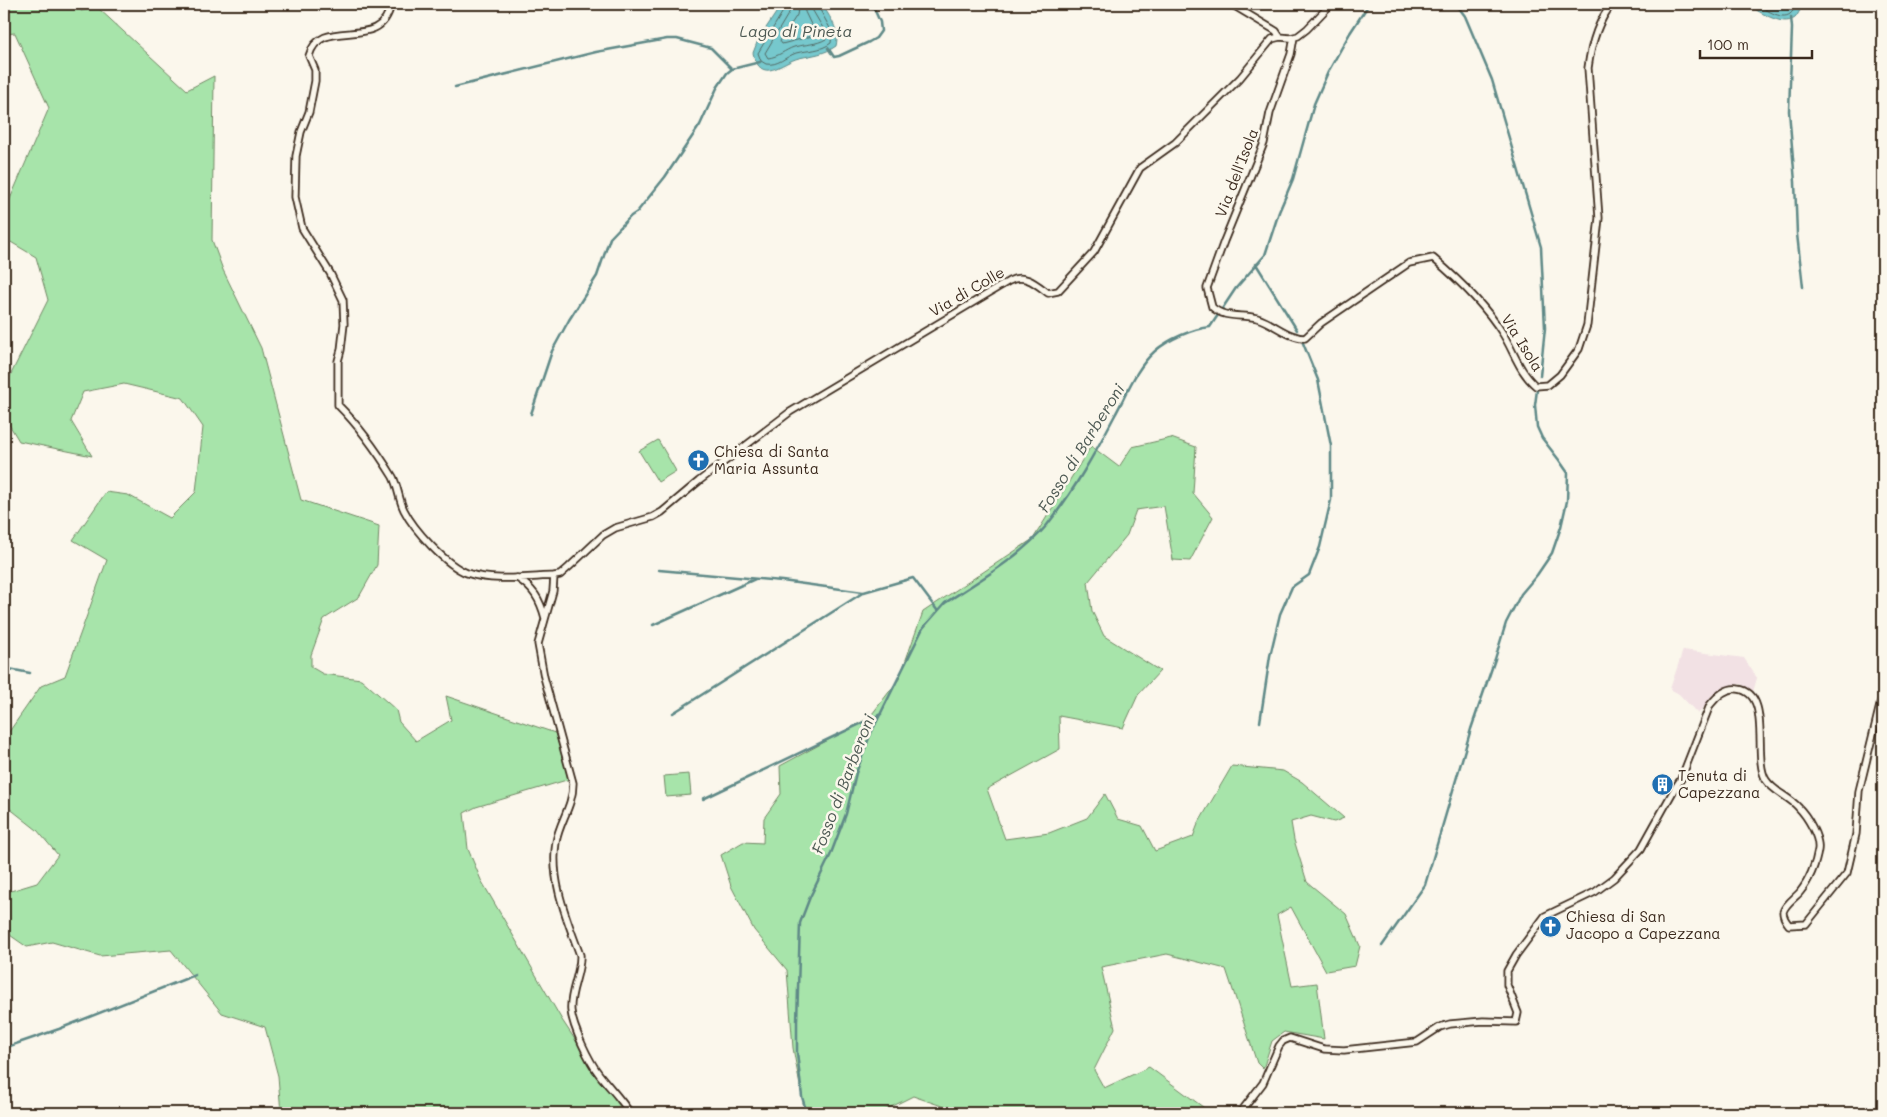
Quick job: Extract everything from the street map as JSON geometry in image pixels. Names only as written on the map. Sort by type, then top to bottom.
[{"type":"street","points":[[391,4],[385,20],[376,28],[362,32],[330,35],[321,40],[313,48],[309,56],[315,70],[315,86],[296,156],[295,197],[302,228],[333,279],[343,300],[344,324],[338,361],[338,404],[358,425],[394,479],[404,510],[442,558],[467,573],[503,579],[554,576],[538,644],[544,677],[573,783],[573,795],[556,844],[557,888],[580,955],[580,966],[570,1010],[576,1032],[598,1073],[621,1099],[630,1113]]},
{"type":"street","points":[[1231,4],[1276,31],[1280,36],[1294,37],[1307,29],[1331,4]]},
{"type":"street","name":"Via Isola","points":[[1218,312],[1257,318],[1280,328],[1296,338],[1305,338],[1321,323],[1409,263],[1433,258],[1482,305],[1503,334],[1527,379],[1536,386],[1548,385],[1560,375],[1579,349],[1587,325],[1599,218],[1588,68],[1590,51],[1596,30],[1612,4]]},
{"type":"street","name":"Via di Colle","points":[[554,576],[564,572],[598,538],[608,532],[621,526],[653,517],[662,512],[703,478],[790,412],[1009,281],[1025,278],[1048,293],[1058,291],[1094,252],[1140,168],[1175,143],[1240,78],[1269,42],[1280,36]]},
{"type":"street","name":"Via dell'Isola","points":[[1218,312],[1210,304],[1206,288],[1264,143],[1270,113],[1291,54],[1294,37]]},
{"type":"street","points":[[517,578],[528,585],[537,596],[545,618]]},
{"type":"street","points":[[1240,1113],[1263,1083],[1279,1046],[1283,1041],[1290,1038],[1324,1048],[1344,1050],[1417,1042],[1440,1027],[1450,1024],[1483,1021],[1516,1022],[1518,1013],[1506,985],[1507,970],[1545,916],[1596,892],[1614,878],[1641,849],[1675,788],[1682,780],[1710,705],[1716,697],[1730,689],[1738,688],[1745,691],[1751,695],[1756,703],[1759,717],[1763,774],[1768,783],[1799,807],[1817,836],[1818,849],[1812,870],[1801,890],[1785,907],[1783,913],[1789,926],[1806,924],[1847,873],[1856,834],[1859,791],[1883,693]]},
{"type":"shaded area","points":[[1683,650],[1744,658],[1757,678],[1753,692],[1741,684],[1730,685],[1717,692],[1698,714],[1679,694],[1670,689]]},
{"type":"green space","points":[[4,4],[76,4],[81,11],[98,8],[187,90],[214,76],[212,240],[223,270],[261,348],[301,500],[379,526],[377,565],[359,597],[324,619],[311,655],[311,667],[323,674],[361,679],[396,710],[399,722],[416,741],[451,720],[446,696],[555,733],[570,779],[476,807],[464,813],[468,849],[481,880],[562,1020],[624,1113],[281,1113],[278,1076],[265,1027],[222,1013],[171,950],[100,956],[52,942],[27,947],[4,931],[4,893],[37,883],[58,855],[37,830],[4,804],[4,739],[41,686],[65,676],[107,560],[73,540],[106,492],[128,495],[170,518],[196,492],[203,427],[183,398],[124,384],[83,392],[71,421],[92,456],[19,441],[4,416],[4,388],[48,300],[36,257],[4,238],[4,213],[49,108],[15,33],[4,34]]},
{"type":"green space","points":[[1171,438],[1196,447],[1193,493],[1213,517],[1190,561],[1173,560],[1164,506],[1136,510],[1127,535],[1088,582],[1092,611],[1104,636],[1160,671],[1138,695],[1123,728],[1059,716],[1060,749],[987,789],[1005,839],[1049,833],[1087,818],[1105,794],[1118,819],[1142,826],[1155,851],[1193,837],[1198,824],[1232,766],[1283,771],[1302,782],[1344,818],[1334,822],[1311,816],[1291,822],[1294,840],[1307,882],[1346,914],[1360,946],[1355,966],[1326,971],[1291,907],[1277,915],[1292,986],[1317,983],[1324,1039],[1284,1032],[1272,1041],[1263,1069],[1257,1063],[1226,969],[1167,954],[1101,967],[1115,1028],[1094,1070],[1104,1088],[1149,1067],[1211,1113],[962,1113],[913,1096],[879,1113],[805,1113],[793,1048],[787,970],[754,930],[731,886],[721,855],[743,842],[763,843],[764,818],[781,794],[780,766],[869,718],[899,679],[923,612],[1033,539],[1091,446],[1119,467],[1132,447]]},
{"type":"green space","points":[[658,440],[676,471],[658,482],[639,451]]},
{"type":"green space","points":[[689,774],[691,795],[666,797],[664,776]]},
{"type":"water","name":"Lago di Pineta","points":[[782,4],[822,4],[837,34],[836,46],[823,53],[792,60],[773,69],[761,68],[753,53],[758,40]]},
{"type":"water","points":[[1746,4],[1803,4],[1795,18],[1790,21],[1783,21],[1763,14]]},
{"type":"waterway","points":[[828,48],[834,57],[839,56],[876,38],[881,31],[880,22],[872,4]]},
{"type":"waterway","name":"Fosso di Barberoni","points":[[807,1113],[802,1097],[797,1052],[800,923],[830,856],[846,814],[856,773],[870,735],[923,628],[945,603],[1012,558],[1036,537],[1047,525],[1084,472],[1142,365],[1155,351],[1174,339],[1188,332],[1210,327],[1236,288],[1265,255],[1279,212],[1293,179],[1314,104],[1328,72],[1369,4]]},
{"type":"waterway","points":[[1452,4],[1459,8],[1465,16],[1492,80],[1541,247],[1545,328],[1540,376]]},
{"type":"waterway","points":[[1791,17],[1789,111],[1797,234],[1803,287]]},
{"type":"waterway","points":[[455,87],[596,52],[667,39],[677,39],[711,48],[732,69]]},
{"type":"waterway","points":[[531,414],[552,351],[597,276],[610,238],[637,212],[665,177],[700,125],[717,88],[727,73],[732,69],[760,62]]},
{"type":"waterway","points":[[1256,264],[1297,330]]},
{"type":"waterway","points":[[1260,722],[1270,656],[1280,614],[1292,587],[1309,575],[1320,547],[1331,500],[1331,446],[1318,380],[1303,343]]},
{"type":"waterway","points":[[1382,946],[1425,885],[1471,729],[1506,623],[1521,594],[1552,553],[1561,527],[1567,501],[1568,473],[1542,438],[1537,427],[1535,405],[1537,390]]},
{"type":"waterway","points":[[659,570],[782,581],[863,592]]},
{"type":"waterway","points":[[673,713],[864,592],[913,578],[937,610]]},
{"type":"waterway","points":[[653,625],[755,579]]},
{"type":"waterway","points":[[4,668],[30,673]]},
{"type":"waterway","points":[[703,799],[881,714]]},
{"type":"waterway","points":[[4,1048],[59,1029],[195,975]]},
{"type":"waterway","points":[[1877,1113],[1883,1111]]},
{"type":"place","name":"Chiesa di Santa Maria Assunta","points":[[698,461]]},
{"type":"place","name":"Tenuta di Capezzana","points":[[1662,785]]},
{"type":"place","name":"Chiesa di San Jacopo a Capezzana","points":[[1550,926]]}]
